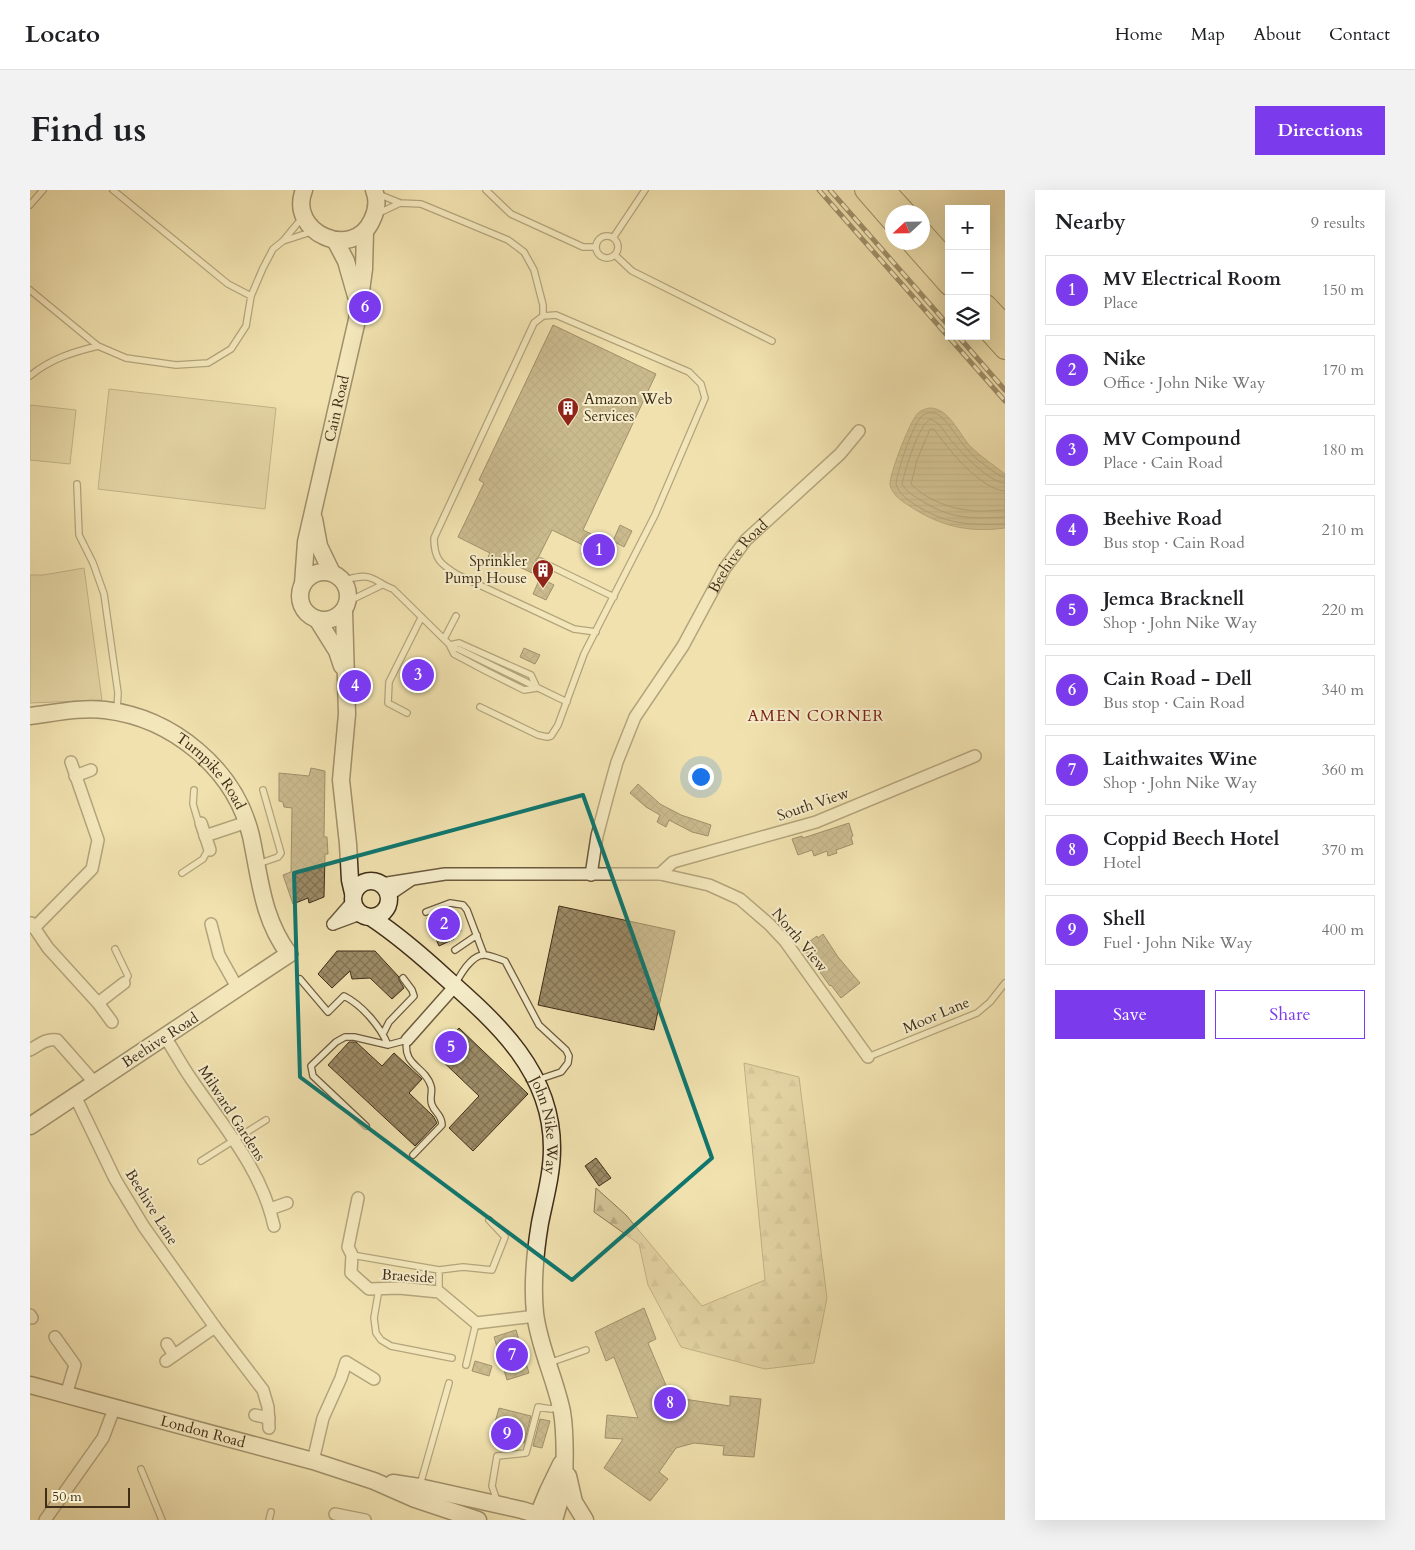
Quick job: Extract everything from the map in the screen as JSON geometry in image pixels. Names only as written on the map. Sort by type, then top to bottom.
[{"type":"highway","points":[[865,190],[885,213]]},
{"type":"highway","points":[[886,190],[899,205]]},
{"type":"highway","points":[[930,241],[945,258]]},
{"type":"highway","points":[[918,250],[945,280]]},
{"type":"highway","points":[[990,309],[1005,325]]},
{"type":"highway","points":[[990,332],[1005,349]]},
{"type":"street","points":[[302,191],[304,215],[314,231],[334,240],[351,239],[365,231],[371,224],[377,208],[375,192]]},
{"type":"street","name":"Cain Road","points":[[303,584],[306,542],[351,346],[364,269],[365,231]]},
{"type":"street","name":"Cain Road","points":[[334,240],[346,260],[358,306]]},
{"type":"street","name":"Beehive Road","points":[[591,876],[597,836],[604,808],[617,762],[635,717],[683,646],[726,568],[746,540],[840,454],[859,431]]},
{"type":"street","name":"Cain Road","points":[[313,512],[317,539],[337,576]]},
{"type":"street","points":[[345,675],[337,650],[317,619],[307,613],[301,602],[300,596],[303,584],[313,574],[319,572],[337,576],[348,594],[346,607],[345,675],[347,714],[341,780],[350,880],[360,906],[382,914],[382,891]]},
{"type":"street","points":[[317,619],[331,619],[346,607]]},
{"type":"street","name":"Turnpike Road","points":[[30,716],[94,709],[116,712],[161,726],[188,743],[209,761],[224,778],[247,822],[262,898],[268,915],[289,954]]},
{"type":"street","name":"South View","points":[[660,874],[673,862],[816,822],[975,756]]},
{"type":"street","points":[[71,762],[98,840],[92,869],[32,925],[48,948],[98,1003],[112,1022]]},
{"type":"street","points":[[75,776],[91,770]]},
{"type":"street","points":[[205,836],[247,822]]},
{"type":"street","points":[[201,823],[209,849]]},
{"type":"street","points":[[348,844],[361,868],[382,891],[397,935]]},
{"type":"street","points":[[360,906],[360,884],[382,891],[412,879],[445,874],[591,876]]},
{"type":"street","name":"North View","points":[[591,876],[660,874],[709,885],[740,899],[753,909],[785,941],[868,1057]]},
{"type":"street","name":"John Nike Way","points":[[360,906],[397,935],[455,986],[511,1041],[521,1054],[544,1098],[552,1147],[550,1177],[536,1252],[534,1300],[540,1340],[560,1407],[564,1438],[563,1489],[554,1520]]},
{"type":"street","points":[[210,924],[219,955],[238,989]]},
{"type":"street","name":"Beehive Road","points":[[30,1126],[289,954]]},
{"type":"street","points":[[98,1003],[124,983]]},
{"type":"street","points":[[407,1040],[455,986]]},
{"type":"street","name":"Milward Gardens","points":[[165,1037],[193,1082],[248,1162],[270,1209],[274,1226]]},
{"type":"street","points":[[30,1050],[50,1039],[57,1040],[94,1082]]},
{"type":"street","name":"Beehive Lane","points":[[75,1096],[115,1179],[144,1227],[215,1327],[263,1390],[268,1407],[269,1423],[255,1415]]},
{"type":"street","name":"Braeside","points":[[358,1198],[348,1248],[352,1255],[351,1273],[370,1289],[399,1288],[439,1292],[476,1323]]},
{"type":"street","points":[[270,1209],[287,1204]]},
{"type":"street","points":[[476,1323],[536,1316]]},
{"type":"street","points":[[167,1344],[170,1358],[215,1327]]},
{"type":"street","points":[[55,1337],[75,1365],[66,1395]]},
{"type":"street","points":[[313,1461],[324,1418],[346,1362],[374,1379]]},
{"type":"street","name":"London Road","points":[[30,1385],[313,1461],[417,1493],[499,1505],[537,1517],[554,1520]]},
{"type":"street","points":[[45,1520],[103,1438],[114,1409]]},
{"type":"street","name":"John Nike Way","points":[[537,1517],[564,1457]]},
{"type":"street","name":"John Nike Way","points":[[564,1457],[571,1493],[585,1520]]},
{"type":"street","name":"London Road","points":[[417,1493],[478,1520]]},
{"type":"street","points":[[335,1514],[365,1520]]},
{"type":"lane","points":[[30,205],[43,190]]},
{"type":"lane","points":[[113,190],[228,284],[251,296]]},
{"type":"lane","points":[[486,190],[511,214],[583,246],[596,247]]},
{"type":"lane","points":[[613,238],[645,190]]},
{"type":"lane","points":[[375,192],[400,203],[421,204],[508,240],[524,252],[534,270],[544,316]]},
{"type":"lane","points":[[375,215],[400,203]]},
{"type":"lane","points":[[30,290],[98,346],[126,358],[176,365],[208,363],[231,350],[246,326],[251,296],[273,249],[283,241],[304,215]]},
{"type":"lane","points":[[283,241],[314,231]]},
{"type":"lane","points":[[606,236],[613,238],[618,244],[617,252],[612,257],[604,258],[598,253],[596,247],[597,242],[606,236]]},
{"type":"lane","points":[[615,255],[632,271],[772,341]]},
{"type":"lane","points":[[480,707],[538,735],[551,736],[558,725],[584,654],[596,632],[614,597],[655,515],[705,398],[701,384],[689,372],[556,315],[544,316],[534,323],[434,538],[434,552],[444,567],[458,575],[574,629],[596,632]]},
{"type":"lane","points":[[30,376],[42,366],[60,357],[98,346]]},
{"type":"lane","points":[[77,484],[79,535],[93,563],[104,594],[118,693],[116,712]]},
{"type":"lane","points":[[540,561],[614,597]]},
{"type":"lane","points":[[337,576],[370,577],[382,586],[393,589],[450,645],[454,654],[524,690],[537,688],[567,702]]},
{"type":"lane","points":[[346,607],[382,586]]},
{"type":"lane","points":[[444,639],[456,616]]},
{"type":"lane","points":[[407,712],[388,703],[389,682],[421,618]]},
{"type":"lane","points":[[450,645],[459,643],[531,675],[537,688]]},
{"type":"lane","points":[[194,790],[193,804],[198,822],[201,823]]},
{"type":"lane","points":[[256,864],[278,857],[281,853],[263,790]]},
{"type":"lane","points":[[182,873],[203,859],[209,849]]},
{"type":"lane","points":[[426,912],[450,903],[463,905],[467,910],[484,955]]},
{"type":"lane","points":[[455,950],[477,935]]},
{"type":"lane","points":[[115,950],[128,976],[124,983]]},
{"type":"lane","points":[[455,986],[460,976],[478,956],[484,955],[505,961],[539,1025],[566,1050],[569,1056],[568,1063],[561,1072],[536,1080]]},
{"type":"lane","points":[[383,1034],[389,1022],[414,996],[403,978]]},
{"type":"lane","points":[[300,980],[328,1012],[344,996],[355,1002],[383,1034],[388,1045]]},
{"type":"lane","name":"Moor Lane","points":[[868,1057],[977,1013],[990,1002],[1005,984]]},
{"type":"lane","points":[[366,1126],[313,1076],[312,1066],[336,1042],[345,1037],[354,1037],[388,1045],[407,1040],[406,1054],[428,1080],[432,1091],[431,1103],[442,1120],[442,1125],[413,1155]]},
{"type":"lane","points":[[201,1162],[266,1120]]},
{"type":"lane","points":[[352,1255],[439,1270],[463,1267],[492,1270],[505,1237],[489,1220]]},
{"type":"lane","points":[[439,1270],[439,1292]]},
{"type":"lane","points":[[379,1289],[374,1318],[376,1333],[381,1340],[391,1346],[452,1358]]},
{"type":"lane","points":[[466,1365],[476,1323]]},
{"type":"lane","points":[[548,1364],[586,1350]]},
{"type":"lane","points":[[417,1493],[449,1383]]},
{"type":"lane","points":[[499,1505],[492,1486],[497,1456],[526,1453],[538,1407],[551,1409],[560,1407]]},
{"type":"lane","points":[[141,1469],[162,1520]]},
{"type":"lane","points":[[269,1520],[271,1512]]},
{"type":"highlighted area","points":[[583,795],[712,1158],[572,1280],[300,1077],[294,873]]},
{"type":"green space","points":[[109,389],[276,408],[265,509],[98,489]]},
{"type":"green space","points":[[30,405],[76,410],[70,464],[30,460]]},
{"type":"green space","points":[[84,568],[102,700],[30,703],[30,575],[43,575]]},
{"type":"green space","points":[[744,1063],[799,1077],[827,1298],[814,1363],[765,1369],[681,1347],[648,1285],[639,1244],[594,1212],[596,1188],[626,1215],[702,1306],[765,1280]]},
{"type":"water","points":[[930,408],[943,412],[971,447],[1005,474],[1005,528],[966,528],[943,523],[905,503],[893,491],[890,485],[892,472],[908,430],[918,413]]},
{"type":"building","name":"Amazon Web Services","points":[[553,325],[656,374],[583,530],[616,546],[607,566],[581,554],[585,546],[552,530],[536,559],[532,573],[505,560],[503,564],[488,557],[490,553],[458,537],[484,483],[479,480]]},
{"type":"building","points":[[620,525],[632,531],[624,547],[613,541]]},
{"type":"building","name":"Sprinkler Pump House","points":[[540,578],[554,585],[546,600],[533,594]]},
{"type":"building","points":[[524,648],[540,655],[535,664],[520,657]]},
{"type":"building","points":[[414,658],[433,668],[421,692],[402,683]]},
{"type":"building","points":[[311,768],[325,771],[324,837],[327,837],[328,854],[325,854],[324,897],[309,903],[308,898],[293,904],[283,875],[291,872],[292,808],[284,807],[283,802],[279,801],[279,773],[309,776]]},
{"type":"building","points":[[638,784],[660,804],[681,815],[711,825],[708,836],[692,832],[669,820],[666,827],[657,822],[660,815],[646,807],[630,793]]},
{"type":"building","points":[[849,823],[853,844],[836,850],[837,853],[828,856],[827,851],[814,856],[812,850],[798,855],[792,839],[802,836],[803,838]]},
{"type":"building","points":[[559,906],[675,931],[654,1030],[538,1005]]},
{"type":"building","points":[[442,912],[444,916],[454,912],[461,931],[452,934],[454,939],[439,946],[427,918]]},
{"type":"building","points":[[823,934],[838,957],[860,983],[841,998],[802,947]]},
{"type":"building","points":[[337,951],[375,951],[399,977],[404,988],[392,999],[370,978],[352,979],[350,971],[332,988],[318,974]]},
{"type":"building","points":[[459,1028],[528,1094],[473,1151],[449,1128],[479,1096],[435,1054]]},
{"type":"building","points":[[349,1042],[356,1042],[382,1066],[394,1053],[422,1079],[409,1093],[433,1116],[437,1123],[415,1146],[328,1065]]},
{"type":"building","points":[[596,1158],[611,1178],[599,1186],[585,1166]]},
{"type":"building","points":[[644,1308],[656,1339],[648,1343],[668,1390],[684,1399],[730,1406],[730,1396],[761,1399],[754,1457],[723,1455],[724,1446],[694,1443],[676,1448],[659,1472],[668,1479],[650,1501],[604,1468],[623,1439],[605,1438],[607,1415],[638,1418],[614,1357],[606,1361],[595,1332]]},
{"type":"building","points":[[516,1330],[529,1373],[507,1380],[494,1337]]},
{"type":"building","points":[[475,1361],[492,1366],[489,1376],[472,1371]]},
{"type":"building","points":[[499,1408],[531,1416],[524,1443],[492,1433]]},
{"type":"building","points":[[540,1419],[550,1421],[542,1448],[533,1446]]},
{"type":"railway","points":[[819,190],[1005,401]]},
{"type":"railway","points":[[830,190],[945,321]]},
{"type":"railway","points":[[961,340],[1005,390]]},
{"type":"place","name":"Cain Road - Dell","points":[[365,307]]},
{"type":"place","name":"Amazon Web Services","points":[[568,427]]},
{"type":"place","name":"MV Electrical Room","points":[[599,550]]},
{"type":"place","name":"Sprinkler Pump House","points":[[543,589]]},
{"type":"place","name":"MV Compound","points":[[418,675]]},
{"type":"place","name":"Beehive Road","points":[[355,686]]},
{"type":"place","name":"Nike","points":[[444,924]]},
{"type":"place","name":"Jemca Bracknell","points":[[451,1047]]},
{"type":"place","name":"Laithwaites Wine","points":[[512,1355]]},
{"type":"place","name":"Coppid Beech Hotel","points":[[670,1403]]},
{"type":"place","name":"Shell","points":[[507,1434]]},
{"type":"district","name":"AMEN CORNER","points":[[816,715]]}]
